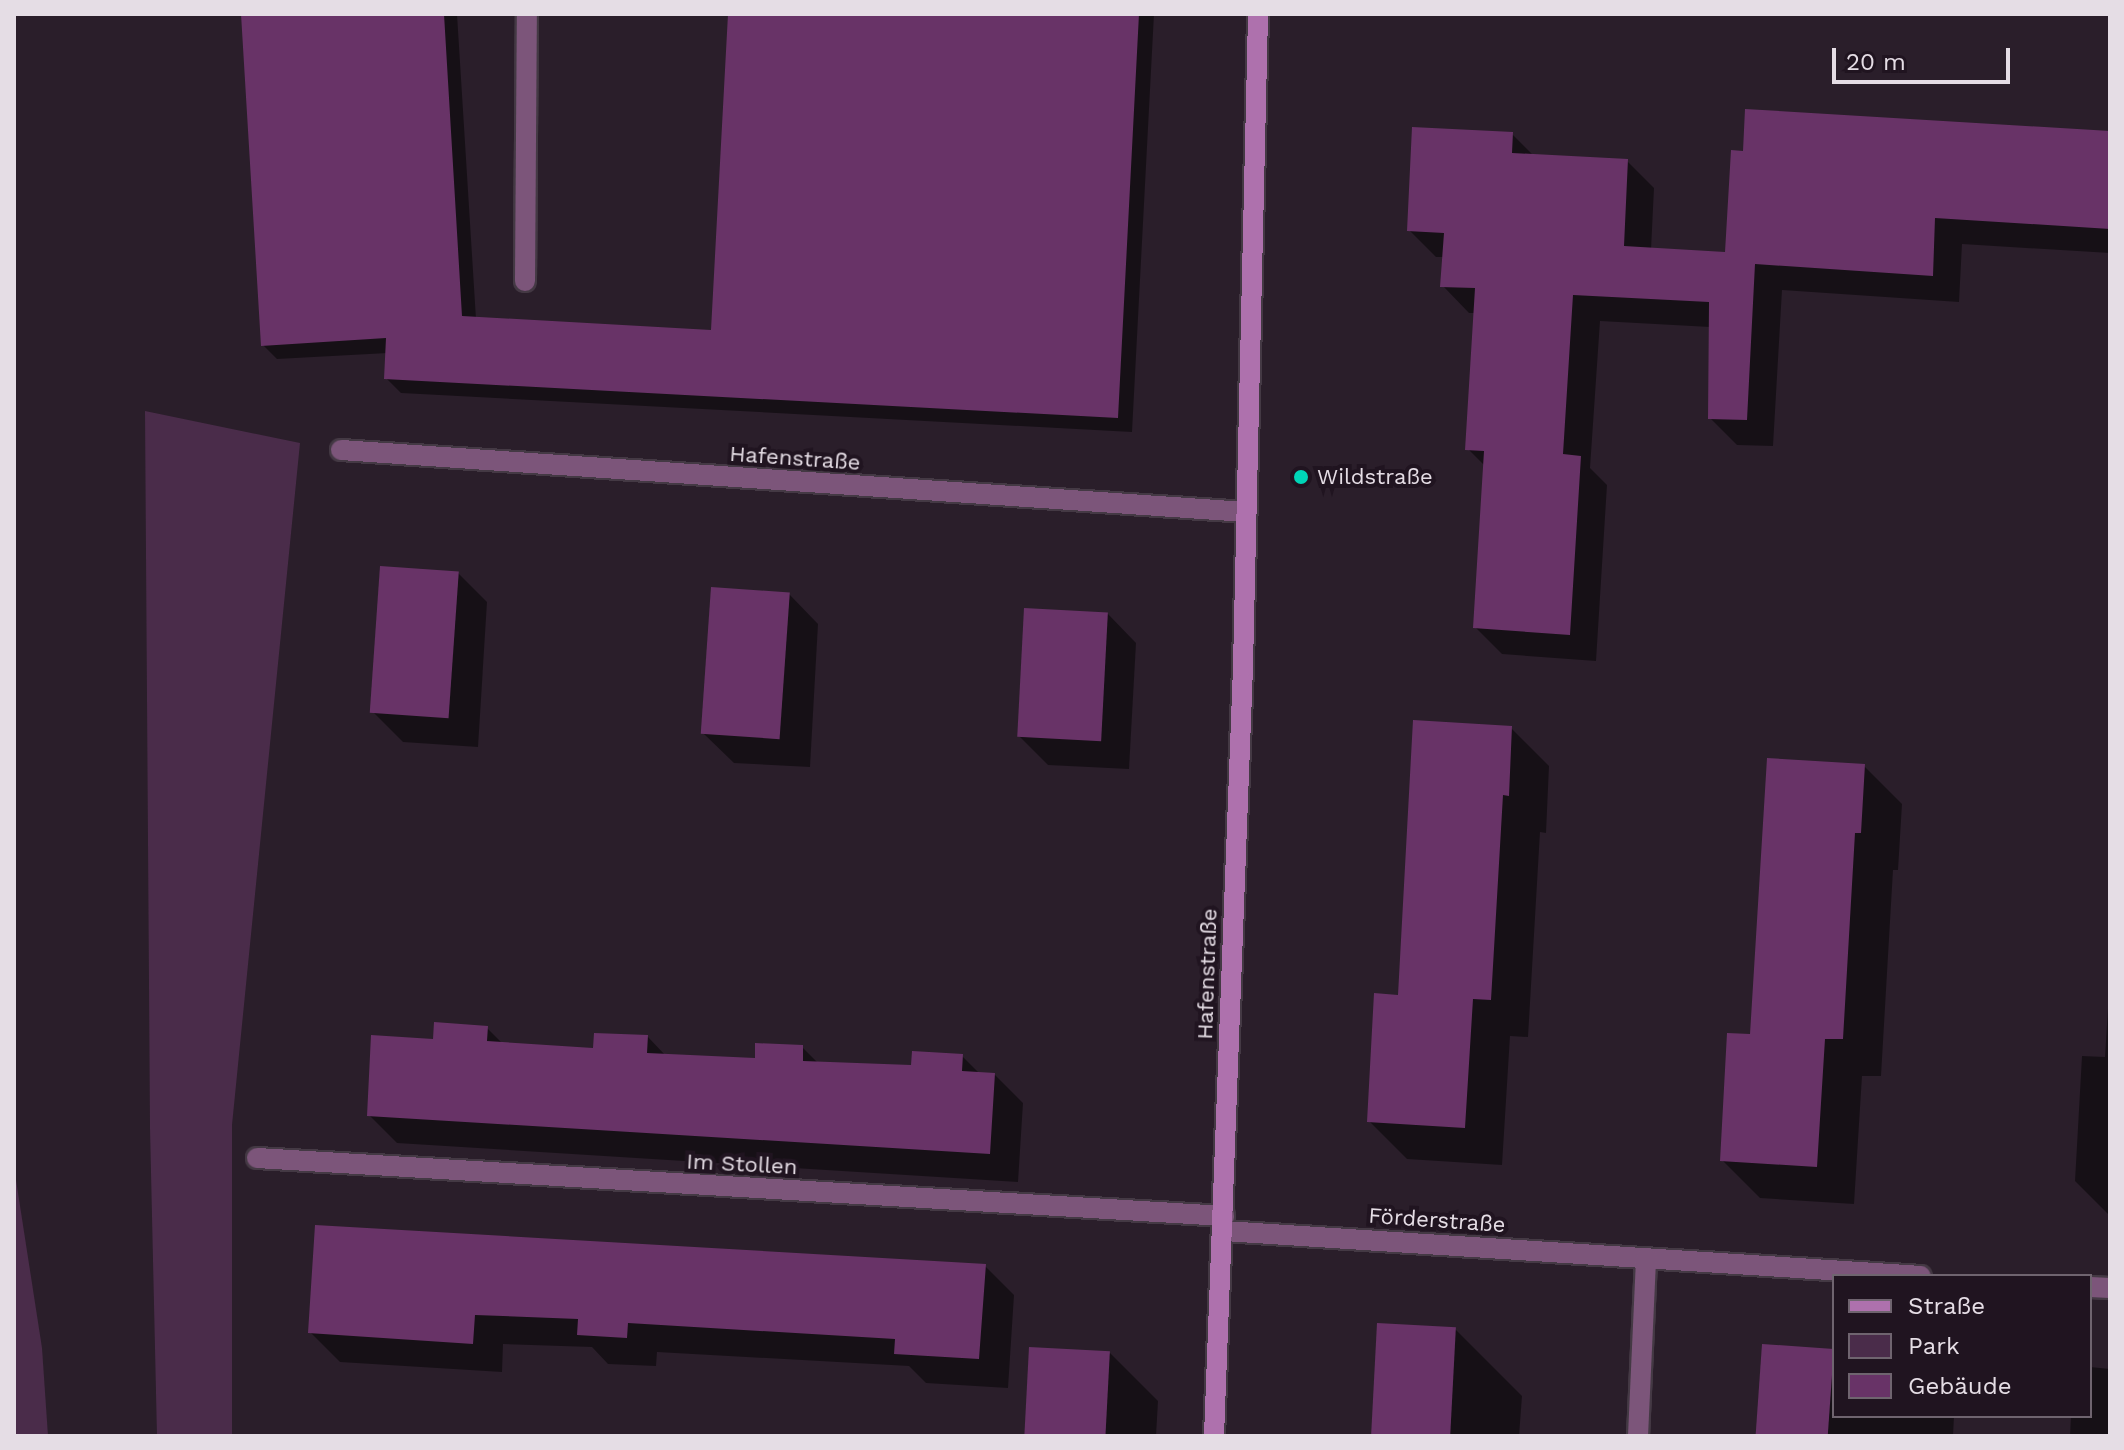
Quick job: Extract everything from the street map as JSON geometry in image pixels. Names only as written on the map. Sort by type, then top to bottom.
[{"type":"street","points":[[525,281],[527,14]]},
{"type":"street","name":"Hafenstraße","points":[[1214,1436],[1224,1224],[1258,14]]},
{"type":"street","name":"Hafenstraße","points":[[341,450],[1246,512]]},
{"type":"street","name":"Im Stollen","points":[[257,1158],[1224,1224]]},
{"type":"street","name":"Förderstraße","points":[[1224,1224],[1890,1274]]},
{"type":"street","points":[[1638,1436],[1646,1258]]},
{"type":"green space","points":[[145,411],[300,443],[232,1125],[232,1436],[157,1436],[150,1128]]},
{"type":"green space","points":[[14,1167],[42,1348],[48,1436],[14,1436]]},
{"type":"building","points":[[241,14],[444,14],[462,316],[711,330],[728,14],[1139,14],[1118,418],[384,379],[386,338],[261,346]]},
{"type":"building","points":[[1745,109],[2110,131],[2110,229],[1935,218],[1933,276],[1755,264],[1747,420],[1708,419],[1709,302],[1573,295],[1563,454],[1581,456],[1570,635],[1473,628],[1484,451],[1465,450],[1475,288],[1440,287],[1444,233],[1407,231],[1412,127],[1513,132],[1512,153],[1628,159],[1624,246],[1725,252],[1731,150],[1743,151]]},
{"type":"building","points":[[380,566],[459,572],[449,718],[370,713]]},
{"type":"building","points":[[711,587],[790,593],[780,739],[701,734]]},
{"type":"building","points":[[1024,608],[1108,612],[1101,741],[1017,737]]},
{"type":"building","points":[[1413,720],[1512,726],[1509,796],[1503,795],[1491,1000],[1473,999],[1465,1128],[1367,1122],[1374,993],[1398,995]]},
{"type":"building","points":[[1767,758],[1865,764],[1861,833],[1855,833],[1843,1039],[1825,1039],[1817,1167],[1720,1161],[1727,1033],[1750,1034]]},
{"type":"building","points":[[434,1022],[488,1026],[487,1041],[593,1048],[594,1033],[648,1035],[647,1053],[755,1058],[755,1043],[803,1045],[803,1061],[911,1065],[912,1051],[963,1054],[962,1071],[995,1073],[990,1154],[367,1116],[371,1035],[433,1039]]},
{"type":"building","points":[[315,1225],[986,1264],[979,1359],[894,1354],[895,1339],[628,1323],[627,1338],[577,1335],[578,1319],[475,1315],[473,1344],[308,1333]]},
{"type":"building","points":[[1377,1323],[1456,1327],[1450,1436],[1371,1436]]},
{"type":"building","points":[[1762,1344],[1832,1349],[1828,1436],[1756,1436]]},
{"type":"building","points":[[1029,1347],[1110,1351],[1105,1436],[1024,1436]]},
{"type":"place","name":"Wildstraße","points":[[1301,477]]}]
